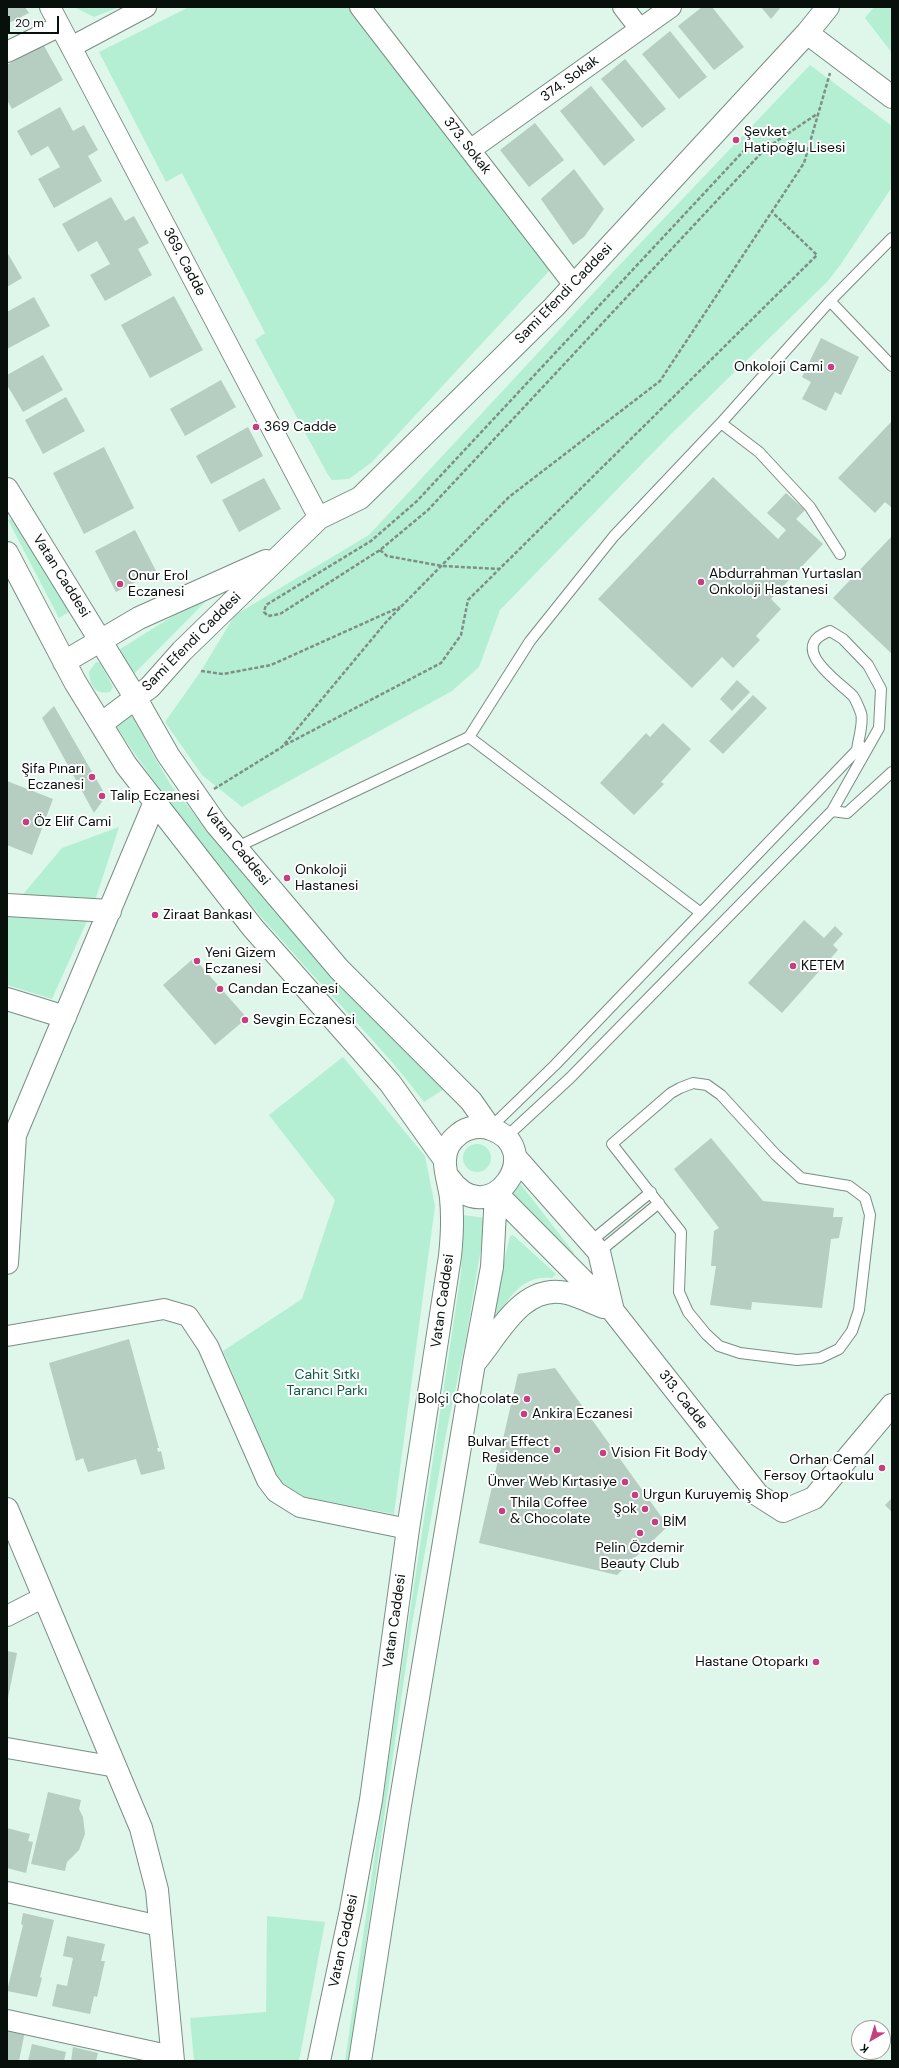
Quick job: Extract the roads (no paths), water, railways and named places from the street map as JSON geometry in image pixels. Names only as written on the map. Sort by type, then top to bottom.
[{"type":"main road","name":"Sami Efendi Caddesi","points":[[101,724],[150,687],[182,652],[278,556],[319,518],[360,498],[574,285],[807,33],[828,7]]},
{"type":"main road","points":[[807,33],[892,97]]},
{"type":"main road","name":"Vatan Caddesi","points":[[7,489],[136,697],[168,756],[235,848],[339,969],[471,1100],[503,1141]]},
{"type":"main road","name":"Vatan Caddesi","points":[[7,553],[64,662],[126,765],[253,928],[390,1083],[447,1169],[459,1190],[467,1194],[484,1197],[496,1193]]},
{"type":"main road","name":"Sami Efendi Caddesi","points":[[64,662],[139,618],[278,556]]},
{"type":"main road","points":[[7,1263],[15,1135],[155,802]]},
{"type":"main road","points":[[7,905],[110,911]]},
{"type":"main road","points":[[7,998],[65,1017]]},
{"type":"main road","name":"Vatan Caddesi","points":[[319,2061],[351,1910],[371,1800],[408,1529],[450,1256],[453,1218],[447,1169],[447,1150],[452,1140],[461,1132],[470,1128],[503,1141]]},
{"type":"main road","points":[[360,2061],[400,1805],[474,1363],[492,1267],[496,1193],[511,1179],[514,1170],[503,1141]]},
{"type":"main road","name":"313. Cadde","points":[[503,1141],[594,1247],[613,1311]]},
{"type":"main road","name":"313. Cadde","points":[[496,1193],[613,1311],[758,1496],[783,1511],[814,1498],[892,1405]]},
{"type":"main road","points":[[474,1363],[514,1312],[536,1295],[566,1293],[613,1311]]},
{"type":"main road","points":[[7,1509],[141,1828],[157,1890],[173,2058]]},
{"type":"street","name":"369. Cadde","points":[[50,7],[319,518]]},
{"type":"street","points":[[71,47],[146,7]]},
{"type":"street","name":"373. Sokak","points":[[360,7],[574,285]]},
{"type":"street","points":[[623,7],[640,29]]},
{"type":"street","name":"374. Sokak","points":[[470,150],[671,7]]},
{"type":"street","points":[[7,52],[60,26]]},
{"type":"street","points":[[7,1336],[164,1309],[188,1316],[208,1346],[267,1480],[276,1492],[300,1507],[408,1529]]},
{"type":"street","points":[[7,1616],[44,1597]]},
{"type":"street","points":[[7,1748],[116,1767]]},
{"type":"street","points":[[7,1892],[160,1926]]},
{"type":"street","points":[[7,2020],[141,2055],[173,2058]]},
{"type":"lane","points":[[235,848],[469,737],[530,641],[614,536],[721,423],[830,301],[892,238]]},
{"type":"lane","points":[[830,301],[892,366]]},
{"type":"lane","points":[[721,423],[759,452],[810,507],[840,554]]},
{"type":"lane","points":[[503,1141],[570,1078],[832,811],[879,728],[881,689],[868,665],[843,639],[830,631],[820,635],[813,644],[814,656],[823,669],[853,697],[861,715],[857,750]]},
{"type":"lane","points":[[503,1141],[555,1065],[879,728]]},
{"type":"lane","points":[[469,737],[701,913]]},
{"type":"lane","points":[[832,811],[848,813],[892,772]]},
{"type":"lane","points":[[693,1083],[707,1085],[721,1095],[776,1155],[801,1178],[849,1186],[865,1198],[870,1215],[859,1310],[852,1331],[839,1349],[820,1358],[797,1360],[740,1353],[719,1346],[706,1334],[688,1312],[679,1292],[681,1232],[651,1192],[612,1144],[680,1088],[693,1083]]},
{"type":"lane","points":[[594,1247],[651,1192]]},
{"type":"lane","points":[[594,1247],[659,1203]]},
{"type":"place","name":"Şevket Hatipoğlu Lisesi","points":[[736,140]]},
{"type":"place","name":"Onkoloji Cami","points":[[831,367]]},
{"type":"place","name":"369 Cadde","points":[[256,427]]},
{"type":"place","name":"Abdurrahman Yurtaslan Onkoloji Hastanesi","points":[[701,582]]},
{"type":"place","name":"Onur Erol Eczanesi","points":[[120,584]]},
{"type":"place","name":"Şifa Pınarı Eczanesi","points":[[92,777]]},
{"type":"place","name":"Talip Eczanesi","points":[[102,796]]},
{"type":"place","name":"Öz Elif Cami","points":[[26,822]]},
{"type":"place","name":"Onkoloji Hastanesi","points":[[287,878]]},
{"type":"place","name":"Ziraat Bankası","points":[[155,915]]},
{"type":"place","name":"Yeni Gizem Eczanesi","points":[[197,961]]},
{"type":"place","name":"KETEM","points":[[793,966]]},
{"type":"place","name":"Candan Eczanesi","points":[[220,989]]},
{"type":"place","name":"Sevgin Eczanesi","points":[[245,1020]]},
{"type":"place","name":"Bolçi Chocolate","points":[[527,1399]]},
{"type":"place","name":"Ankira Eczanesi","points":[[524,1414]]},
{"type":"place","name":"Bulvar Effect Residence","points":[[557,1450]]},
{"type":"place","name":"Vision Fit Body","points":[[603,1453]]},
{"type":"place","name":"Orhan Cemal Fersoy Ortaokulu","points":[[882,1468]]},
{"type":"place","name":"Ünver Web Kırtasiye","points":[[625,1482]]},
{"type":"place","name":"Urgun Kuruyemiş Shop","points":[[635,1495]]},
{"type":"place","name":"Şok","points":[[645,1509]]},
{"type":"place","name":"Thila Coffee & Chocolate","points":[[502,1511]]},
{"type":"place","name":"BİM","points":[[655,1522]]},
{"type":"place","name":"Pelin Özdemir Beauty Club","points":[[640,1533]]},
{"type":"place","name":"Hastane Otoparkı","points":[[816,1662]]},
{"type":"park label","name":"Cahit Sıtkı Tarancı Parkı","points":[[327,1384]]}]
